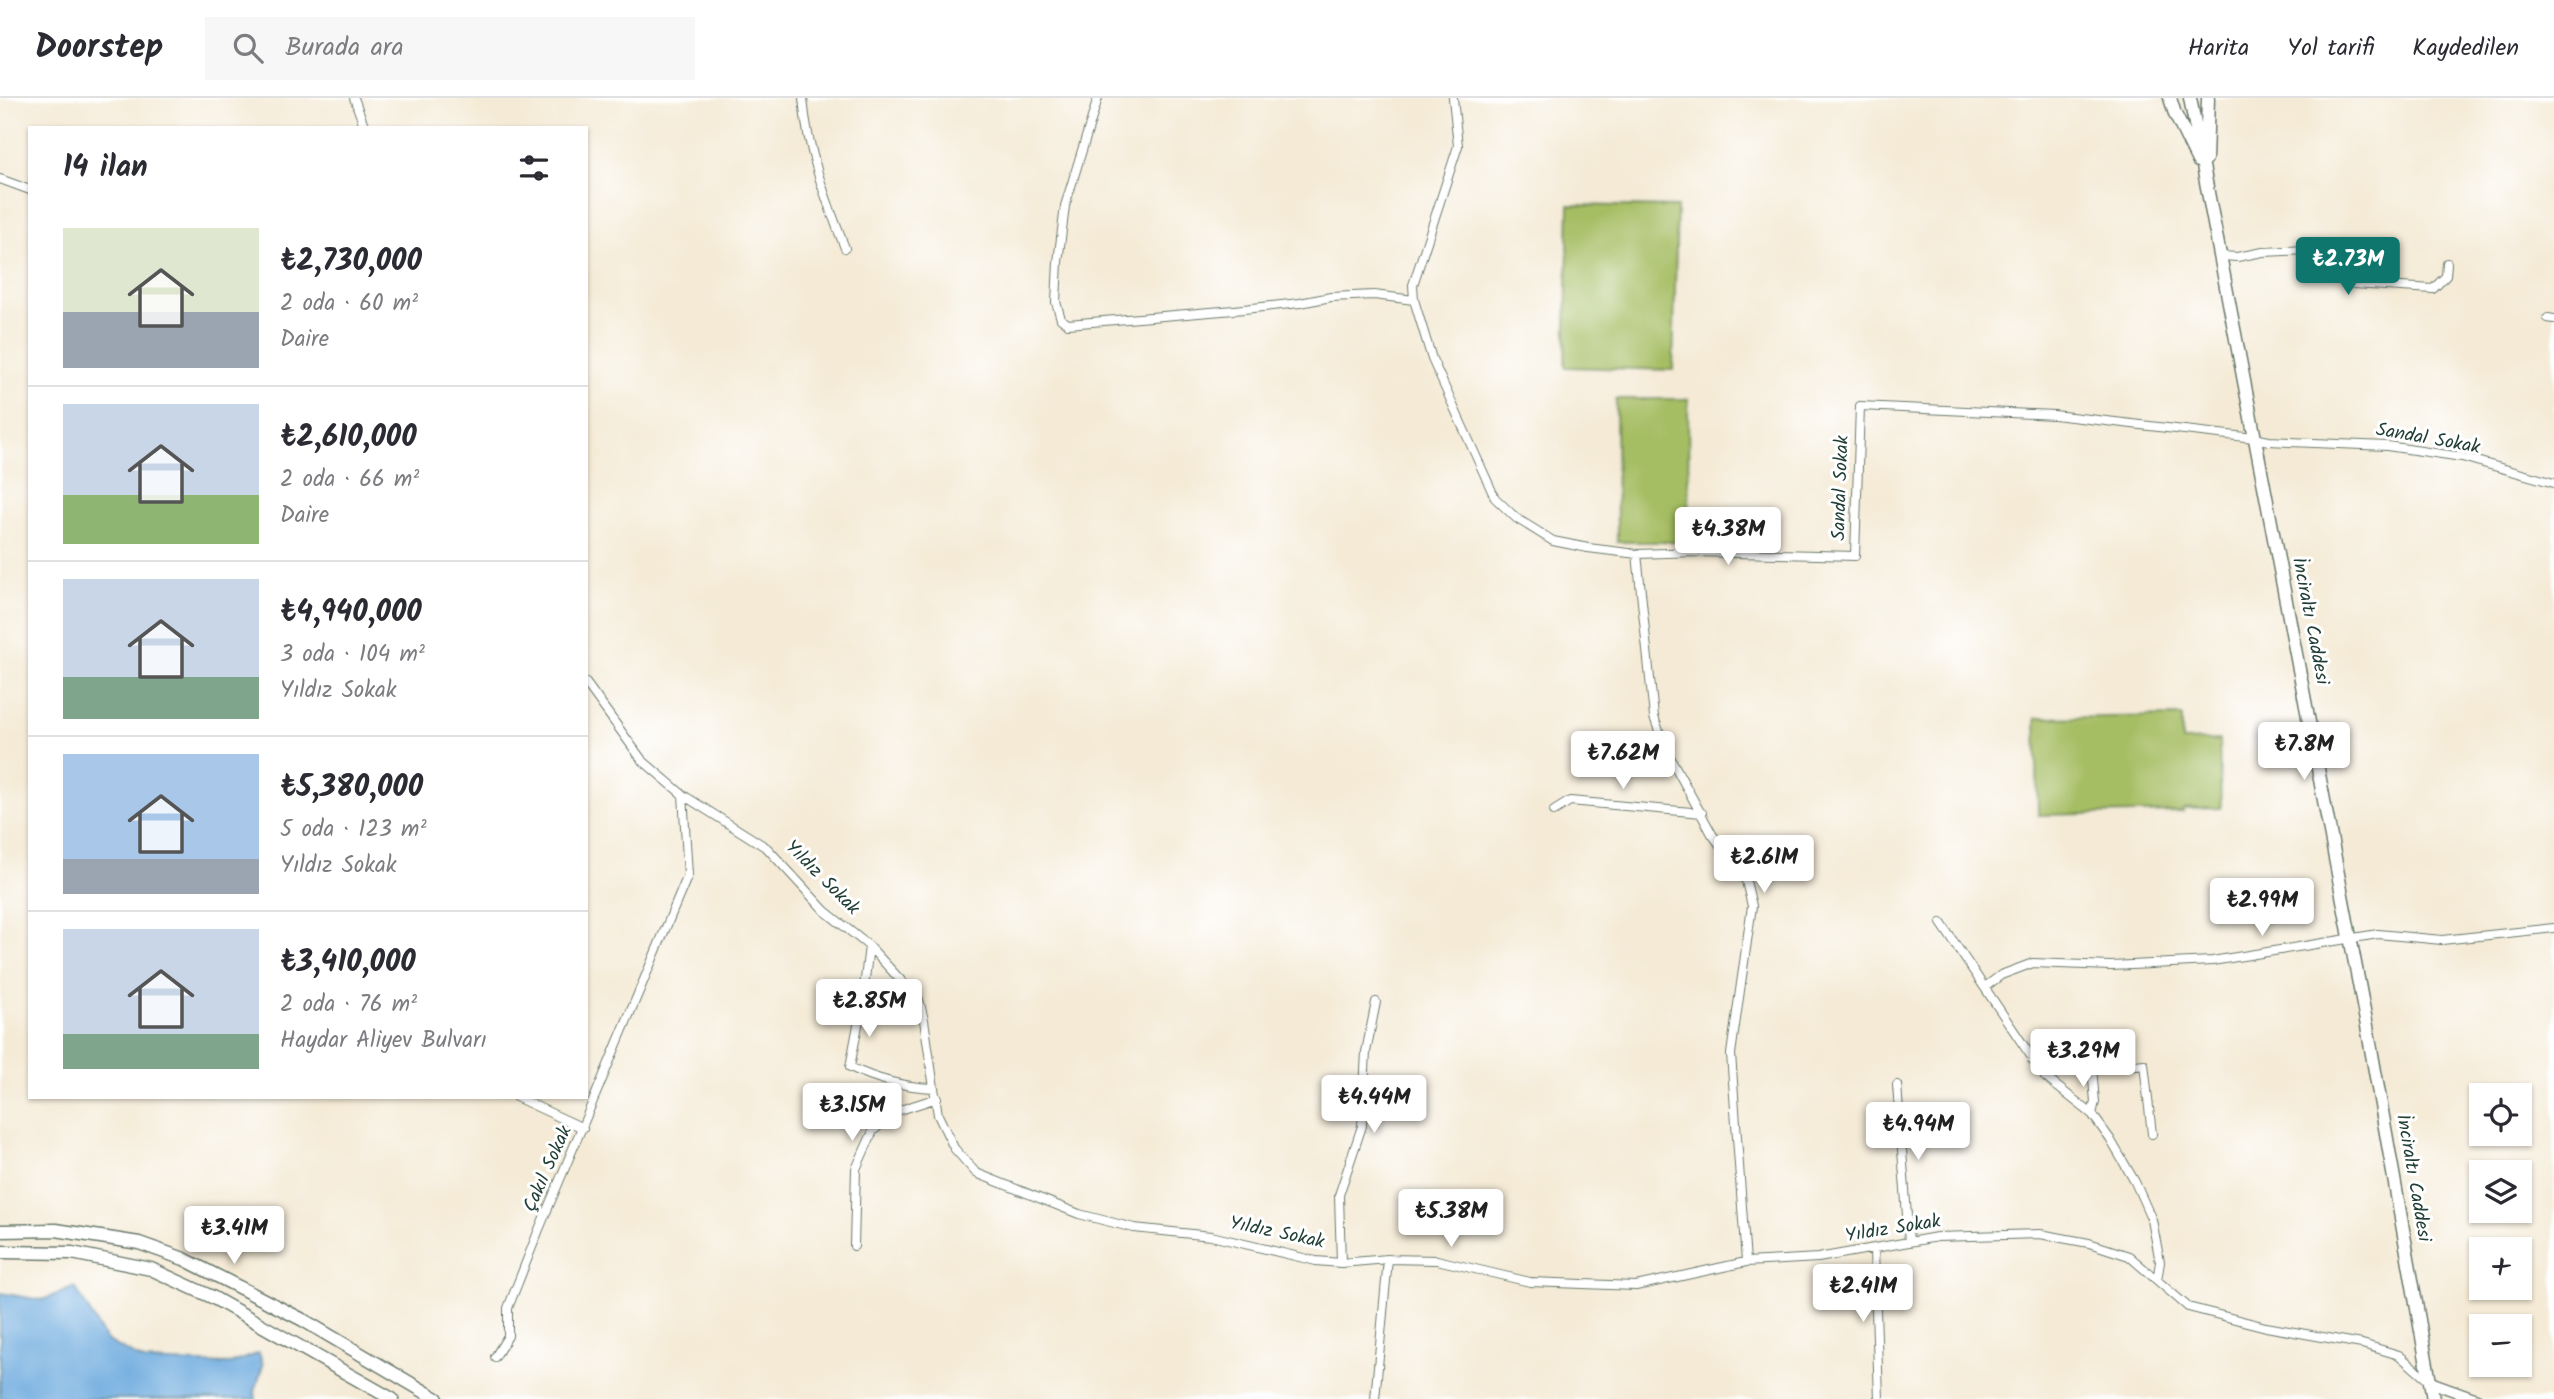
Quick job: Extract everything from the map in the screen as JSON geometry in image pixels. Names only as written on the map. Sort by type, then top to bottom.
[{"type":"main road","points":[[2170,98],[2205,177]]},
{"type":"main road","name":"İnciraltı Caddesi","points":[[2190,98],[2284,585],[2430,1382],[2430,1399]]},
{"type":"main road","points":[[2205,177],[2208,98]]},
{"type":"main road","points":[[0,1231],[56,1230],[139,1243],[184,1259],[303,1320],[437,1399]]},
{"type":"main road","points":[[0,1252],[72,1253],[151,1269],[212,1297],[392,1399]]},
{"type":"street","points":[[354,98],[364,126]]},
{"type":"street","points":[[803,98],[805,120],[826,200],[845,248]]},
{"type":"street","points":[[1098,98],[1065,206],[1056,302],[1061,319],[1069,324],[1234,310],[1300,303],[1331,296],[1374,295],[1414,300]]},
{"type":"street","name":"Sandal Sokak","points":[[1453,98],[1458,146],[1413,285],[1414,300],[1432,359],[1495,498],[1516,518],[1553,541],[1637,554],[1696,552],[1854,556],[1860,406],[2054,415],[2269,441],[2387,446],[2462,457],[2554,483]]},
{"type":"street","points":[[0,179],[28,189]]},
{"type":"street","points":[[2222,256],[2310,250],[2333,271],[2354,284],[2432,289],[2446,276],[2447,263]]},
{"type":"street","points":[[1637,554],[1654,717],[1665,748],[1712,834],[1746,881],[1752,906],[1731,1054],[1746,1262]]},
{"type":"street","name":"Yıldız Sokak","points":[[588,686],[642,760],[683,796],[767,848],[825,911],[869,946],[919,1000],[925,1020],[938,1115],[954,1148],[976,1173],[1079,1214],[1134,1228],[1212,1236],[1316,1261],[1437,1261],[1530,1282],[1636,1286],[1746,1262],[1818,1258],[1937,1237],[2040,1234],[2089,1243],[2129,1255],[2188,1307],[2266,1327],[2362,1343],[2399,1355],[2430,1382],[2477,1399]]},
{"type":"street","name":"Çakıl Sokak","points":[[495,1357],[509,1336],[508,1308],[688,875],[683,796]]},
{"type":"street","points":[[1554,811],[1570,801],[1702,813]]},
{"type":"street","points":[[1941,923],[2032,1060],[2054,1086],[2092,1114],[2135,1182],[2152,1220],[2160,1262],[2157,1280]]},
{"type":"street","points":[[1985,987],[2001,975],[2033,963],[2111,966],[2212,961],[2378,934],[2442,940],[2554,928]]},
{"type":"street","points":[[869,946],[862,1004],[849,1068],[910,1087],[934,1088]]},
{"type":"street","points":[[1341,1263],[1339,1195],[1362,1126],[1367,1052],[1376,1002]]},
{"type":"street","points":[[2032,1060],[2090,1045],[2095,1101],[2092,1114]]},
{"type":"street","points":[[2092,1070],[2144,1064],[2152,1133]]},
{"type":"street","points":[[1897,1085],[1909,1242]]},
{"type":"street","points":[[854,1246],[856,1169],[873,1131],[897,1111],[937,1098]]},
{"type":"street","points":[[520,1099],[583,1128]]},
{"type":"street","points":[[1874,1250],[1879,1399]]},
{"type":"street","points":[[1375,1399],[1388,1259]]},
{"type":"green space","points":[[1569,205],[1677,207],[1673,370],[1565,367]]},
{"type":"green space","points":[[1616,399],[1688,399],[1689,542],[1617,542]]},
{"type":"green space","points":[[2182,716],[2182,741],[2219,740],[2221,808],[2183,809],[2183,812],[2038,815],[2036,718]]},
{"type":"water","points":[[75,1287],[106,1340],[144,1361],[230,1364],[259,1353],[263,1365],[255,1392],[256,1399],[0,1399],[0,1293],[42,1300]]}]
